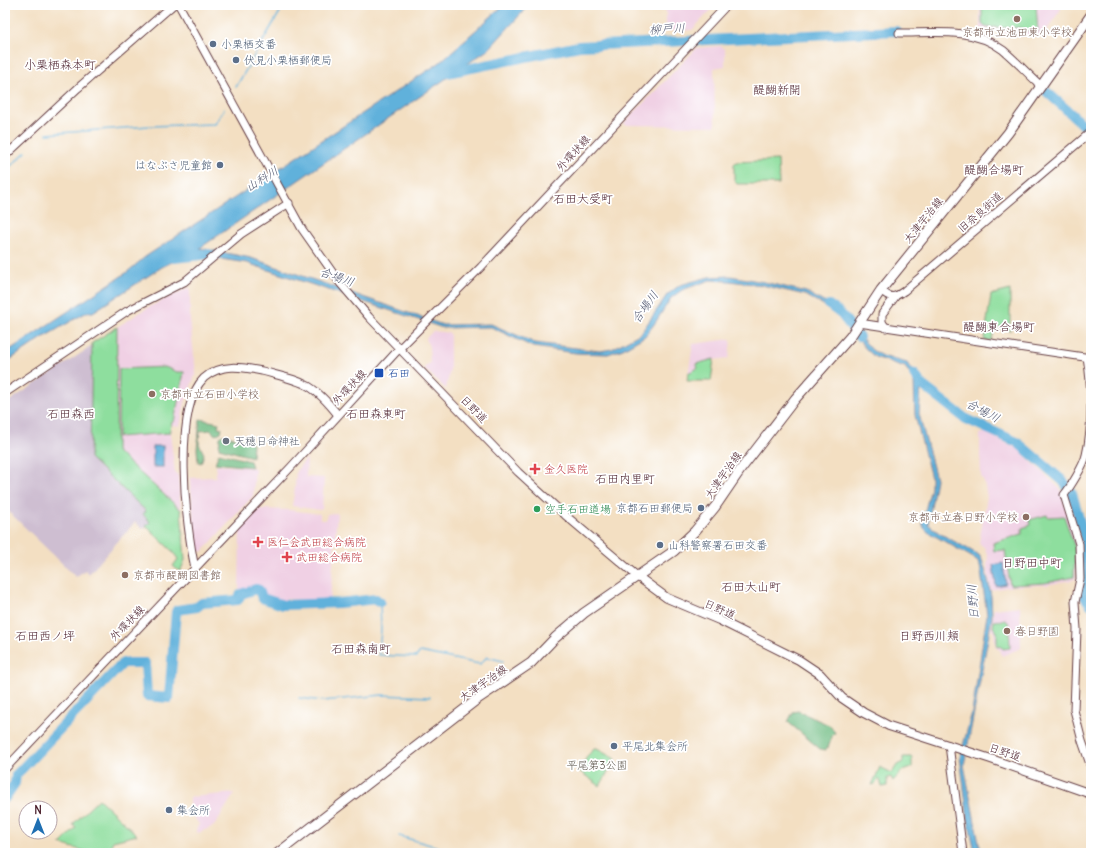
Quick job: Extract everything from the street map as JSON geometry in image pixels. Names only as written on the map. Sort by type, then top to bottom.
[{"type":"main road","name":"大津宇治線","points":[[278,853],[479,698],[531,663],[555,638],[584,613],[674,551],[716,507],[741,469],[779,419],[856,328],[881,290],[986,160],[1040,88],[1091,15]]},
{"type":"main road","name":"日野道","points":[[637,576],[667,598],[719,620],[799,660],[820,674],[842,698],[864,713],[903,731],[962,749],[1091,794]]},
{"type":"street","points":[[5,156],[78,88],[173,5]]},
{"type":"street","name":"日野道","points":[[179,5],[302,230],[340,283],[399,349],[545,498],[637,576]]},
{"type":"street","name":"外環状線","points":[[5,769],[399,349],[481,267],[727,5]]},
{"type":"street","points":[[899,34],[957,33],[979,38],[1002,50],[1036,82],[1040,88]]},
{"type":"street","name":"旧奈良街道","points":[[886,328],[882,322],[882,314],[895,297],[1091,132]]},
{"type":"street","points":[[5,393],[127,311],[184,282],[241,234],[288,204]]},
{"type":"street","points":[[881,290],[888,297],[895,297]]},
{"type":"street","points":[[856,328],[886,328],[1089,357],[1090,435],[1086,456],[1064,495],[1079,544],[1080,579],[1075,602],[1077,629],[1074,710],[1091,767]]},
{"type":"street","points":[[195,568],[191,549],[187,506],[185,432],[191,398],[197,386],[205,378],[224,368],[238,367],[304,382],[321,394],[338,415]]},
{"type":"street","points":[[948,745],[963,853]]},
{"type":"shaded area","points":[[645,5],[716,5],[692,30],[671,31],[666,28],[666,10],[641,9]]},
{"type":"shaded area","name":"京都市立池田東小学校","points":[[980,5],[1059,5],[1061,9],[1043,36],[1014,36],[1001,33],[997,29],[980,29]]},
{"type":"shaded area","points":[[721,46],[725,49],[725,66],[714,68],[715,126],[625,125],[624,123],[697,48]]},
{"type":"shaded area","name":"京都市立石田小学校","points":[[190,287],[190,320],[196,373],[185,402],[180,426],[172,425],[170,433],[175,473],[178,475],[181,510],[116,451],[117,327],[149,307]]},
{"type":"shaded area","points":[[433,331],[450,333],[450,370],[446,389],[424,368],[430,363],[429,347],[426,338]]},
{"type":"shaded area","points":[[731,339],[729,358],[713,360],[711,381],[687,381],[693,344]]},
{"type":"shaded area","points":[[92,346],[90,458],[146,511],[150,522],[143,529],[135,522],[89,574],[85,570],[76,577],[5,508],[5,404]]},
{"type":"shaded area","name":"京都市立春日野小学校","points":[[984,432],[1018,449],[1061,490],[1077,547],[1076,579],[1047,585],[1014,586],[991,590],[987,567],[988,558],[985,548],[979,543],[987,497],[984,481],[981,477],[980,433],[983,434]]},
{"type":"shaded area","points":[[307,458],[306,477],[324,478],[322,509],[320,510],[292,506],[296,471]]},
{"type":"shaded area","points":[[216,465],[255,468],[253,496],[202,552],[196,550],[190,478],[216,477]]},
{"type":"shaded area","name":"武田総合病院","points":[[259,509],[289,510],[320,514],[320,520],[326,520],[327,514],[337,513],[330,601],[286,599],[286,601],[280,602],[263,595],[260,586],[239,592],[240,529]]},
{"type":"shaded area","name":"春日野園","points":[[1020,606],[1021,648],[1002,656],[1000,650],[996,648],[994,632],[991,630],[994,609]]},
{"type":"shaded area","points":[[235,793],[214,826],[198,833],[196,830],[199,824],[190,812],[190,797]]},
{"type":"green space","name":"京都市立池田東小学校","points":[[982,5],[1036,5],[1038,32],[1028,31],[1021,28],[985,27],[982,24]]},
{"type":"green space","points":[[778,160],[779,184],[737,184],[734,181],[734,164],[736,162]]},
{"type":"green space","points":[[1010,290],[1010,331],[996,326],[991,341],[984,340],[991,295]]},
{"type":"green space","points":[[117,327],[116,451],[181,510],[185,560],[180,572],[173,566],[178,559],[172,551],[146,526],[150,522],[143,514],[146,511],[90,458],[92,343]]},
{"type":"green space","points":[[714,359],[711,381],[687,381],[688,373],[698,368],[696,364]]},
{"type":"green space","points":[[165,367],[177,372],[184,372],[174,422],[172,422],[169,433],[118,437],[119,369]]},
{"type":"green space","points":[[200,419],[219,423],[218,427],[222,428],[221,432],[215,435],[211,430],[200,431],[199,444],[204,454],[201,463],[198,462],[197,449]]},
{"type":"green space","points":[[222,435],[251,442],[253,444],[252,457],[219,448],[220,437]]},
{"type":"green space","points":[[219,453],[250,461],[252,467],[215,463]]},
{"type":"green space","points":[[1047,515],[1048,517],[1064,516],[1075,548],[1074,577],[1045,583],[1010,585],[1005,550],[994,551],[993,543],[1022,534],[1022,528],[1031,525],[1029,520]]},
{"type":"green space","points":[[1005,620],[1009,623],[1010,648],[1003,649],[1001,646],[997,647],[997,632],[993,627],[994,621]]},
{"type":"green space","points":[[798,711],[831,726],[835,733],[833,734],[828,748],[825,750],[820,749],[788,722],[793,712]]},
{"type":"green space","name":"平尾第3公園","points":[[594,749],[597,749],[615,759],[600,786],[579,771],[588,755]]},
{"type":"green space","points":[[903,757],[912,757],[912,767],[903,770],[893,781],[891,777],[887,778],[887,786],[882,787],[879,779],[872,785],[880,767],[892,773],[897,765],[903,762]]},
{"type":"green space","points":[[99,799],[137,835],[113,841],[107,853],[91,853],[60,844],[76,828],[73,824]]},
{"type":"water","points":[[504,5],[529,5],[489,49],[200,248],[251,258],[443,325],[491,324],[535,343],[600,351],[612,349],[641,333],[667,295],[680,285],[709,277],[730,276],[806,292],[836,309],[872,350],[882,356],[907,363],[922,384],[919,414],[936,479],[928,524],[939,533],[979,555],[988,580],[991,596],[992,617],[964,765],[979,843],[984,853],[975,851],[968,820],[960,757],[972,712],[987,615],[980,565],[977,560],[928,532],[924,528],[922,522],[931,488],[931,478],[915,415],[914,379],[905,367],[875,357],[865,348],[851,329],[835,312],[805,295],[762,285],[710,280],[682,290],[671,298],[645,336],[623,349],[608,354],[576,353],[533,347],[491,327],[443,328],[247,263],[188,254],[162,267],[93,312],[87,312],[44,337],[5,363],[5,354],[8,351],[126,273],[145,257],[439,63]]},
{"type":"water","points":[[153,446],[163,446],[163,467],[153,467]]},
{"type":"water","points":[[1003,563],[1006,584],[996,586],[993,565]]},
{"type":"waterway","points":[[236,87],[284,5]]},
{"type":"waterway","name":"柳戸川","points":[[447,73],[579,46],[896,31]]},
{"type":"waterway","name":"柳戸川","points":[[1047,92],[1089,130]]},
{"type":"waterway","points":[[47,134],[149,126],[215,124],[224,109]]},
{"type":"waterway","points":[[5,171],[26,152]]},
{"type":"waterway","name":"合場川","points":[[168,255],[174,258],[209,254]]},
{"type":"waterway","name":"合場川","points":[[829,305],[841,314],[859,337]]},
{"type":"waterway","name":"合場川","points":[[914,374],[922,385],[966,419],[1017,442],[1063,481],[1072,493],[1085,540],[1085,597],[1091,605]]},
{"type":"waterway","points":[[5,798],[15,783],[16,775],[123,663],[145,663],[147,696],[169,698],[177,610],[197,607],[202,603],[238,600],[241,594],[256,589],[259,590],[262,598],[283,605],[339,603],[376,599],[380,602]]},
{"type":"waterway","points":[[380,602],[381,629],[379,655],[416,657],[420,652],[480,664],[487,657],[503,661]]},
{"type":"waterway","points":[[299,698],[323,701],[382,695],[430,697]]},
{"type":"waterway","points":[[399,836],[459,853]]},
{"type":"place","name":"京都市立池田東小学校","points":[[1017,19]]},
{"type":"place","name":"小栗栖交番","points":[[213,44]]},
{"type":"place","name":"伏見小栗栖郵便局","points":[[236,60]]},
{"type":"place","name":"はなぶさ児童館","points":[[220,165]]},
{"type":"place","name":"石田","points":[[379,373]]},
{"type":"place","name":"京都市立石田小学校","points":[[152,394]]},
{"type":"place","name":"天穂日命神社","points":[[226,441]]},
{"type":"place","name":"金久医院","points":[[535,469]]},
{"type":"place","name":"京都石田郵便局","points":[[701,508]]},
{"type":"place","name":"空手石田道場","points":[[537,509]]},
{"type":"place","name":"京都市立春日野小学校","points":[[1026,517]]},
{"type":"place","name":"医仁会武田総合病院","points":[[258,542]]},
{"type":"place","name":"山科警察署石田交番","points":[[660,545]]},
{"type":"place","name":"武田総合病院","points":[[287,557]]},
{"type":"place","name":"京都市醍醐図書館","points":[[125,575]]},
{"type":"place","name":"春日野園","points":[[1007,631]]},
{"type":"place","name":"平尾北集会所","points":[[614,746]]},
{"type":"place","name":"集会所","points":[[169,810]]},
{"type":"district","name":"小栗栖森本町","points":[[60,65]]},
{"type":"district","name":"醍醐新開","points":[[777,90]]},
{"type":"district","name":"醍醐合場町","points":[[994,170]]},
{"type":"district","name":"石田大受町","points":[[583,199]]},
{"type":"district","name":"醍醐東合場町","points":[[999,327]]},
{"type":"district","name":"石田森西","points":[[71,414]]},
{"type":"district","name":"石田森東町","points":[[376,414]]},
{"type":"district","name":"石田内里町","points":[[625,479]]},
{"type":"district","name":"日野田中町","points":[[1032,563]]},
{"type":"district","name":"石田大山町","points":[[751,587]]},
{"type":"district","name":"石田西ノ坪","points":[[45,636]]},
{"type":"district","name":"日野西川頬","points":[[929,636]]},
{"type":"district","name":"石田森南町","points":[[361,649]]},
{"type":"water label","name":"山科川","points":[[262,179]]},
{"type":"water label","name":"日野川","points":[[973,602]]}]
